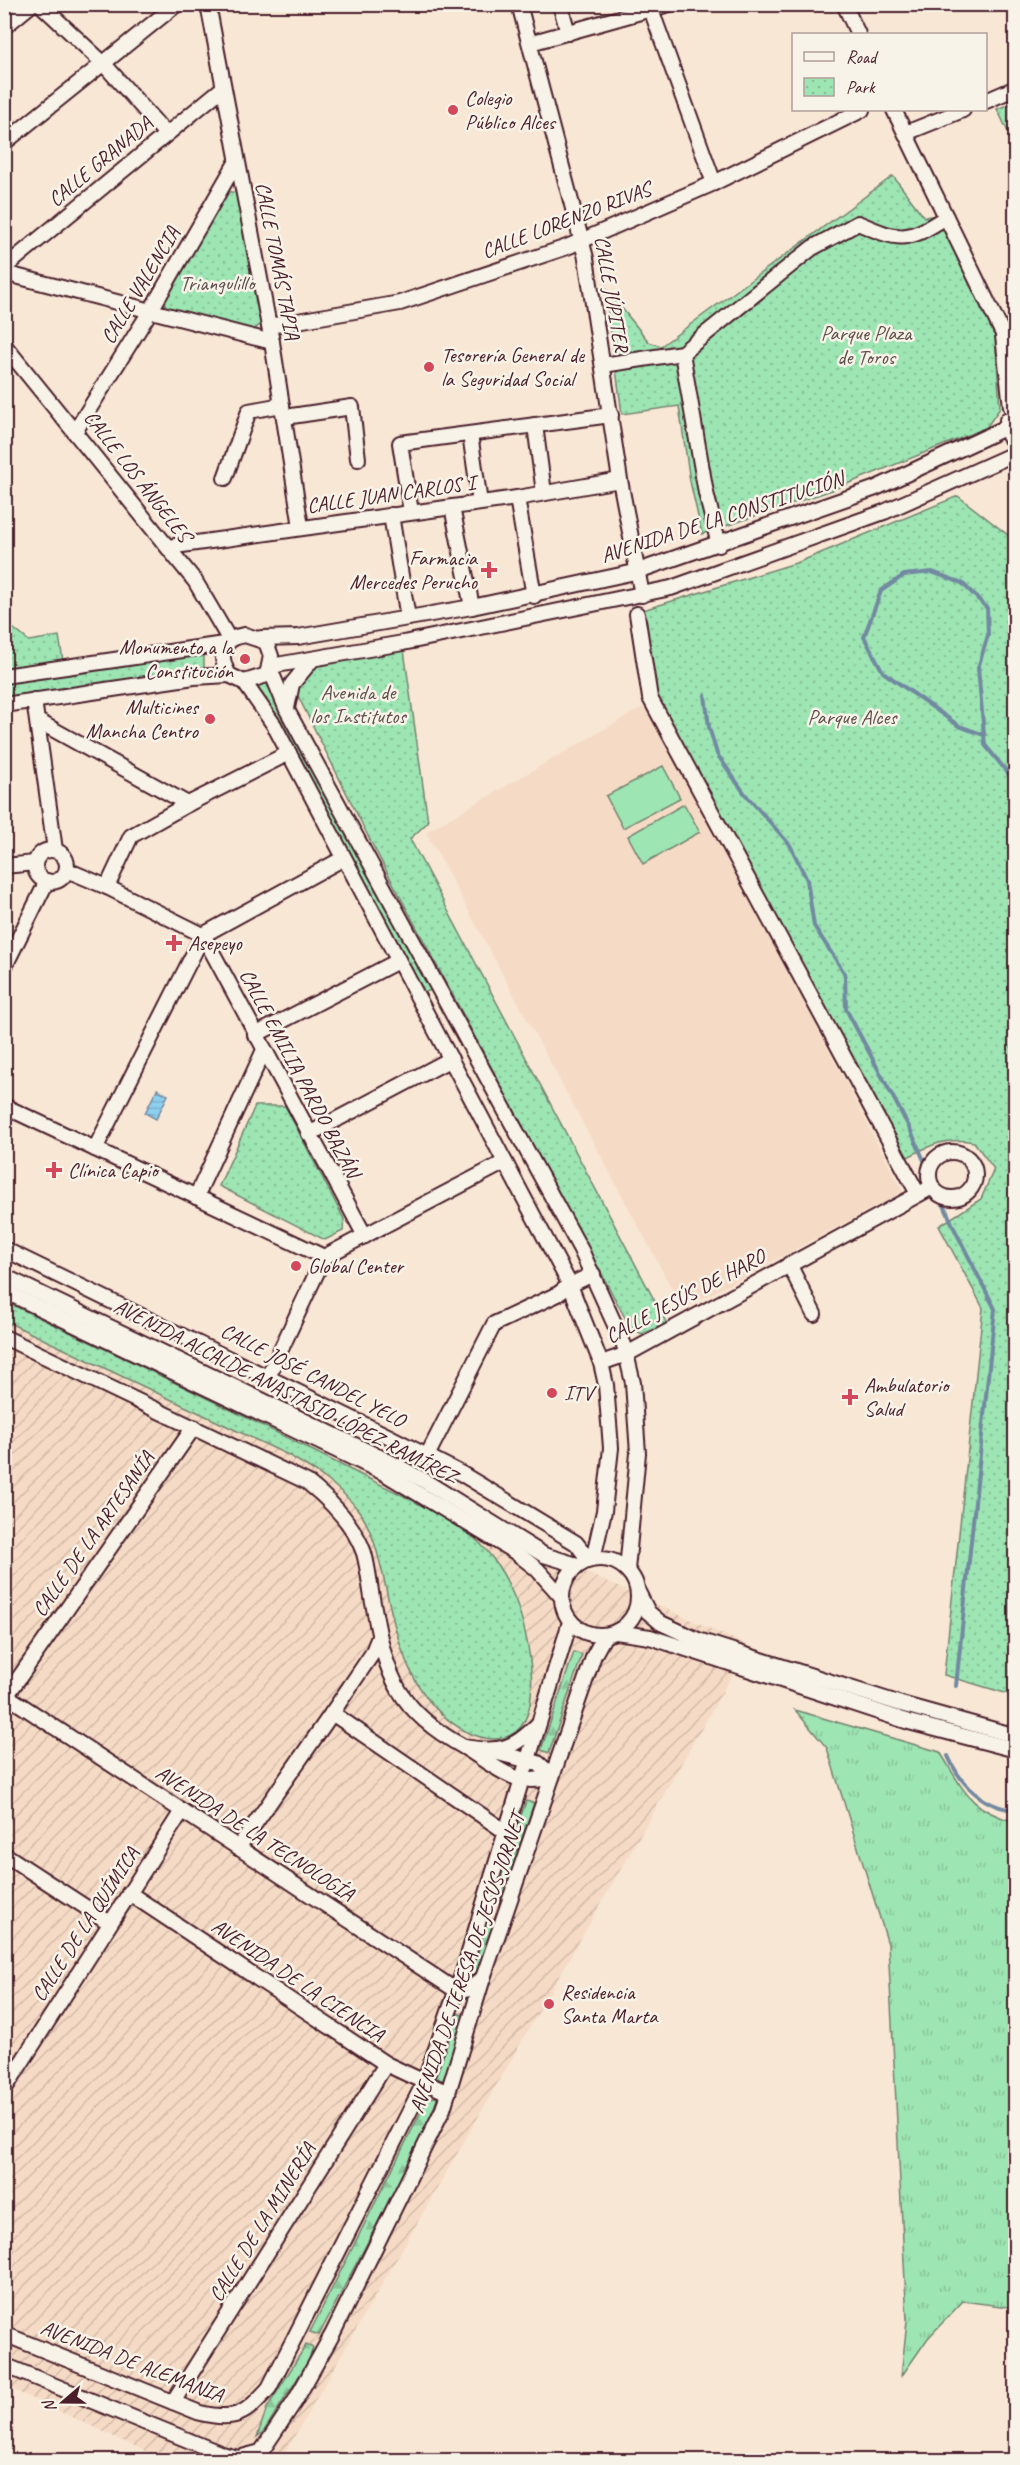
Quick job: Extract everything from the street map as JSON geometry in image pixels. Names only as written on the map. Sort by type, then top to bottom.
[{"type":"street","points":[[4,27],[32,4]]},
{"type":"street","points":[[40,4],[103,63],[166,134]]},
{"type":"street","points":[[4,143],[177,4]]},
{"type":"street","name":"CALLE TOMÁS TAPIA","points":[[208,4],[272,342],[301,527]]},
{"type":"street","name":"CALLE JÚPITER","points":[[519,4],[582,240],[635,572],[642,596]]},
{"type":"street","points":[[560,4],[568,33]]},
{"type":"street","points":[[530,43],[650,7],[669,4]]},
{"type":"street","points":[[844,4],[858,33]]},
{"type":"street","points":[[650,7],[714,183]]},
{"type":"street","name":"CALLE GRANADA","points":[[4,268],[223,88]]},
{"type":"street","points":[[987,100],[1016,88]]},
{"type":"street","name":"CALLE LORENZO RIVAS","points":[[269,326],[400,303],[582,240],[714,183],[860,111]]},
{"type":"street","points":[[895,111],[1002,334],[1016,353]]},
{"type":"street","points":[[906,133],[961,111]]},
{"type":"street","name":"CALLE VALENCIA","points":[[76,430],[151,310],[237,161]]},
{"type":"street","points":[[603,365],[682,353],[812,249],[843,229],[858,223],[898,238],[920,234],[946,217]]},
{"type":"street","points":[[4,273],[272,342]]},
{"type":"street","points":[[1002,334],[1013,404],[1007,427],[1016,445]]},
{"type":"street","name":"CALLE LOS ÁNGELES","points":[[4,345],[76,430],[195,581],[227,641]]},
{"type":"street","points":[[682,353],[706,493],[719,545]]},
{"type":"street","points":[[225,478],[249,411],[352,407],[358,459]]},
{"type":"street","points":[[411,512],[400,443],[611,415]]},
{"type":"street","points":[[535,425],[544,493]]},
{"type":"street","name":"AVENIDA DE LA CONSTITUCIÓN","points":[[261,638],[298,637],[472,607],[534,596],[635,572],[719,545],[876,488],[1007,427]]},
{"type":"street","points":[[470,434],[480,503]]},
{"type":"street","points":[[244,682],[262,678],[271,668],[642,596],[671,588],[884,512],[1016,453]]},
{"type":"street","name":"CALLE JUAN CARLOS I","points":[[168,547],[517,498],[620,480]]},
{"type":"street","points":[[517,498],[534,596]]},
{"type":"street","points":[[452,507],[472,607]]},
{"type":"street","points":[[392,515],[408,618]]},
{"type":"street","points":[[637,614],[650,698],[918,1194]]},
{"type":"street","points":[[4,676],[227,641],[245,635],[261,638],[269,648],[271,668],[287,710],[593,1274],[627,1354],[633,1383],[638,1453],[627,1570]]},
{"type":"street","points":[[227,641],[222,659],[229,675]]},
{"type":"street","points":[[287,710],[292,684],[311,661]]},
{"type":"street","points":[[4,705],[194,677],[229,675],[244,682],[258,699],[289,753],[570,1285],[601,1363],[606,1384],[611,1448],[604,1511],[586,1561],[566,1579],[561,1596],[570,1622],[592,1635],[650,1637],[909,1722],[1016,1750]]},
{"type":"street","points":[[34,700],[54,850]]},
{"type":"street","points":[[38,721],[188,804]]},
{"type":"street","points":[[107,887],[131,836],[188,804],[289,753]]},
{"type":"street","points":[[54,850],[65,857],[67,870],[59,880],[47,881],[39,876],[35,863],[42,852],[54,850]]},
{"type":"street","points":[[95,1149],[203,935],[344,858]]},
{"type":"street","points":[[4,866],[35,863]]},
{"type":"street","points":[[67,870],[107,887],[203,935]]},
{"type":"street","points":[[4,968],[47,881]]},
{"type":"street","name":"CALLE EMILIA PARDO BAZÁN","points":[[203,935],[365,1236]]},
{"type":"street","points":[[255,1035],[398,961]]},
{"type":"street","points":[[417,996],[438,987]]},
{"type":"street","points":[[196,1197],[264,1050]]},
{"type":"street","points":[[309,1134],[451,1059]]},
{"type":"street","points":[[4,1106],[324,1257]]},
{"type":"street","points":[[268,1377],[324,1257],[505,1162]]},
{"type":"street","name":"CALLE JESÚS DE HARO","points":[[601,1363],[627,1354],[932,1187]]},
{"type":"street","name":"CALLE JOSÉ CANDEL YELO","points":[[4,1248],[427,1456],[576,1543],[586,1561]]},
{"type":"street","name":"CALLE JESÚS DE HARO","points":[[789,1264],[814,1314]]},
{"type":"street","points":[[427,1456],[494,1324],[558,1294],[570,1285],[593,1274]]},
{"type":"street","name":"AVENIDA ALCALDE ANASTASIO LÓPEZ RAMÍREZ","points":[[4,1275],[390,1462],[423,1480],[544,1556],[586,1561]]},
{"type":"street","name":"AVENIDA ALCALDE ANASTASIO LÓPEZ RAMÍREZ","points":[[4,1291],[384,1473],[515,1552],[537,1569],[561,1596]]},
{"type":"street","points":[[4,1336],[307,1482],[338,1511],[352,1530],[363,1553],[384,1661],[392,1682],[416,1712],[446,1738],[521,1781],[540,1781],[552,1776],[546,1767],[528,1761],[490,1750],[464,1747]]},
{"type":"street","name":"CALLE DE LA ARTESANÍA","points":[[6,1694],[194,1427]]},
{"type":"street","points":[[586,1561],[611,1560],[627,1570],[648,1612],[661,1623],[698,1640],[901,1704],[1016,1736]]},
{"type":"street","points":[[611,1634],[633,1616],[638,1592]]},
{"type":"street","name":"AVENIDA DE TERESA DE JESÚS JORNET","points":[[246,2413],[269,2388],[424,2083],[457,1991],[570,1622]]},
{"type":"street","name":"AVENIDA DE TERESA DE JESÚS JORNET","points":[[4,2365],[222,2454],[238,2458],[261,2452],[295,2401],[332,2335],[443,2109],[483,1978],[594,1655],[611,1634]]},
{"type":"street","points":[[238,1848],[372,1654],[380,1637]]},
{"type":"street","name":"AVENIDA DE LA TECNOLOGÍA","points":[[6,1694],[457,1991]]},
{"type":"street","points":[[332,1713],[506,1832]]},
{"type":"street","points":[[490,1750],[507,1749],[524,1739],[540,1723]]},
{"type":"street","name":"CALLE DE LA QUÍMICA","points":[[4,2090],[182,1811]]},
{"type":"street","points":[[4,1854],[110,1923]]},
{"type":"street","name":"AVENIDA DE LA CIENCIA","points":[[129,1893],[386,2064],[448,2093]]},
{"type":"street","points":[[457,1991],[470,1989],[483,1978]]},
{"type":"street","name":"CALLE DE LA MINERÍA","points":[[173,2402],[386,2064]]},
{"type":"street","name":"AVENIDA DE ALEMANIA","points":[[4,2334],[200,2413],[224,2418],[246,2413]]},
{"type":"shaded area","points":[[648,704],[903,1192],[683,1309],[426,832]]},
{"type":"shaded area","points":[[5,1311],[749,1646],[281,2460],[164,2460],[5,2386]]},
{"type":"green space","points":[[1015,102],[1015,146],[997,109]]},
{"type":"green space","name":"Parque Plaza de Toros","points":[[893,176],[924,217],[938,215],[995,332],[1000,408],[986,428],[832,490],[702,534],[690,481],[679,406],[622,414],[605,287],[649,342],[661,346]]},
{"type":"green space","name":"Triangulillo","points":[[226,191],[237,193],[263,322],[253,331],[166,309],[164,299]]},
{"type":"green space","name":"Parque Alces","points":[[958,496],[1008,535],[1015,535],[1015,1696],[944,1675],[983,1308],[939,1226],[981,1199],[994,1169],[974,1142],[946,1141],[904,1159],[657,699],[643,610],[799,562]]},
{"type":"green space","points":[[4,621],[29,641],[59,636],[64,667],[5,676]]},
{"type":"green space","name":"Avenida de los Institutos","points":[[403,643],[428,822],[410,839],[667,1324],[642,1334],[630,1327],[371,842],[292,684],[311,661]]},
{"type":"green space","points":[[204,655],[204,670],[5,698],[4,683]]},
{"type":"green space","points":[[267,675],[438,987],[417,996],[244,682]]},
{"type":"green space","points":[[663,766],[680,798],[623,828],[606,796]]},
{"type":"green space","points":[[684,804],[700,832],[643,864],[628,836]]},
{"type":"green space","points":[[255,1106],[285,1106],[344,1219],[343,1231],[325,1240],[219,1186]]},
{"type":"green space","points":[[4,1301],[214,1401],[409,1498],[474,1538],[493,1558],[508,1583],[525,1633],[532,1677],[531,1698],[527,1716],[518,1730],[503,1738],[479,1737],[445,1718],[430,1701],[417,1683],[399,1642],[379,1559],[368,1526],[352,1502],[335,1486],[288,1455],[5,1321]]},
{"type":"green space","points":[[574,1652],[582,1655],[549,1753],[541,1750]]},
{"type":"green space","points":[[795,1710],[940,1752],[962,1787],[977,1804],[999,1817],[1015,1822],[1015,2308],[963,2301],[928,2338],[901,2377],[907,2321],[888,1944],[827,1748]]},
{"type":"green space","points":[[526,1801],[534,1803],[500,1903],[491,1905]]},
{"type":"green space","points":[[487,1918],[495,1920],[479,1973],[468,1977]]},
{"type":"green space","points":[[458,2013],[466,2017],[444,2080],[435,2079]]},
{"type":"green space","points":[[438,2097],[420,2142],[319,2335],[310,2332],[428,2098]]},
{"type":"green space","points":[[306,2345],[313,2348],[308,2362],[264,2431],[257,2437],[267,2408]]},
{"type":"water","points":[[157,1089],[168,1095],[156,1119],[145,1113]]},
{"type":"waterway","points":[[984,735],[959,726],[883,672],[864,637],[881,591],[904,575],[932,572],[962,583],[987,608],[988,635],[978,668],[985,745],[1016,783]]},
{"type":"waterway","points":[[705,695],[709,727],[717,754],[745,794],[790,845],[807,880],[814,926],[845,974],[846,1009],[910,1129],[955,1230],[995,1309],[956,1686]]},
{"type":"waterway","points":[[948,1756],[959,1776],[974,1793],[994,1805],[1016,1810]]},
{"type":"place","name":"Colegio Público Alces","points":[[453,110]]},
{"type":"place","name":"Tesorería General de la Seguridad Social","points":[[429,367]]},
{"type":"place","name":"Farmacia Mercedes Perucho","points":[[489,570]]},
{"type":"place","name":"Monumento a la Constitución","points":[[245,659]]},
{"type":"place","name":"Multicines Mancha Centro","points":[[210,719]]},
{"type":"place","name":"Asepeyo","points":[[174,943]]},
{"type":"place","name":"Clínica Capio","points":[[54,1170]]},
{"type":"place","name":"Global Center","points":[[296,1266]]},
{"type":"place","name":"ITV","points":[[552,1393]]},
{"type":"place","name":"Ambulatorio Salud","points":[[850,1397]]},
{"type":"place","name":"Residencia Santa Marta","points":[[549,2004]]}]
